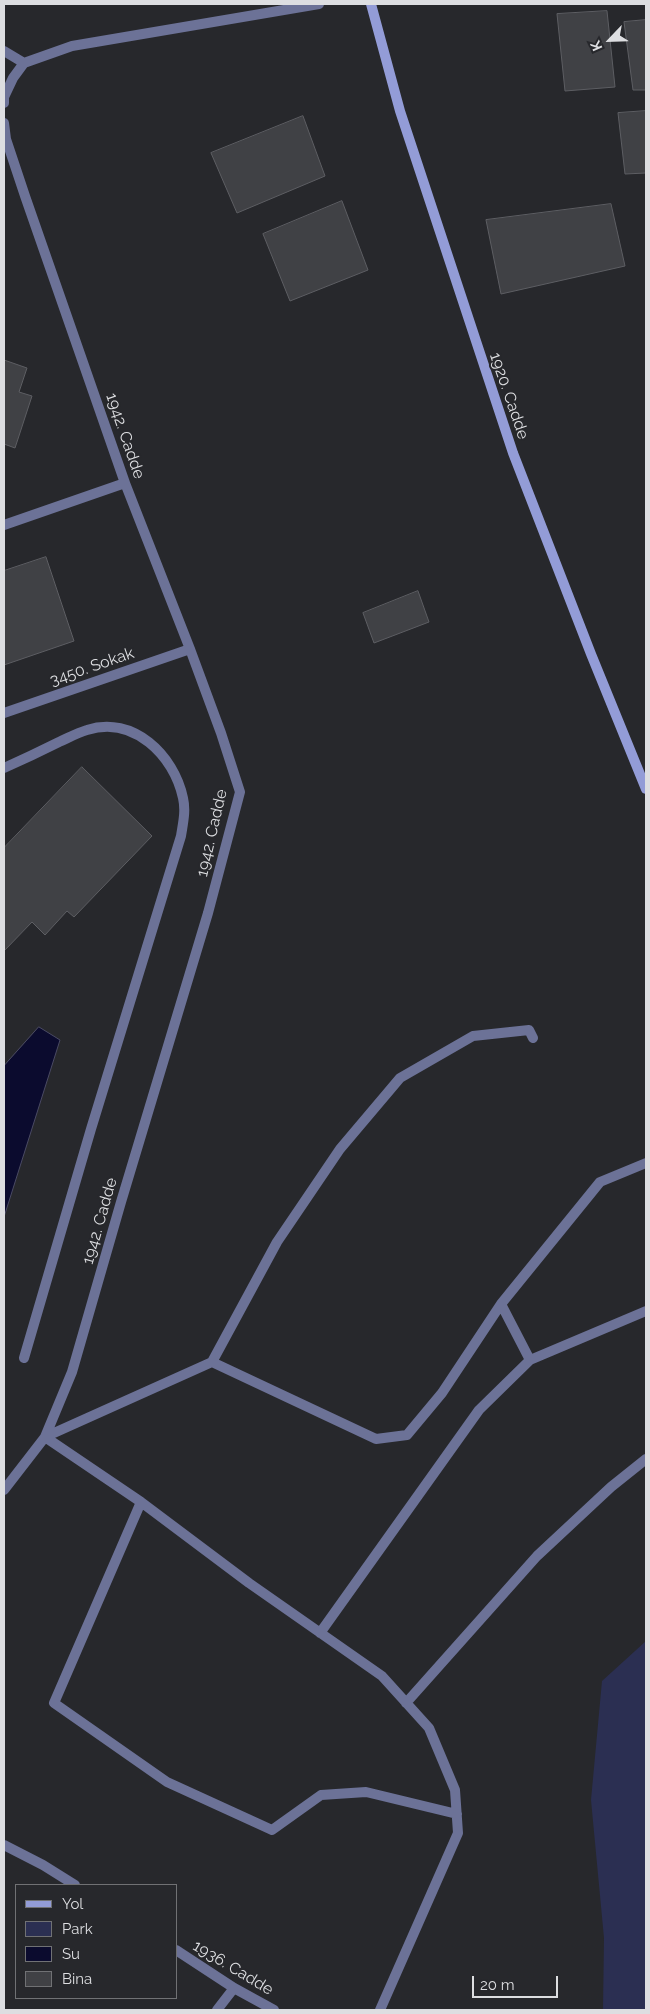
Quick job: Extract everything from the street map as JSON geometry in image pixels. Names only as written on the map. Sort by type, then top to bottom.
[{"type":"main road","name":"1920. Cadde","points":[[371,4],[400,111],[513,453],[646,789]]},
{"type":"street","points":[[4,103],[4,97],[13,78],[24,63],[72,46],[320,4]]},
{"type":"street","points":[[4,51],[24,63]]},
{"type":"street","name":"1942. Cadde","points":[[4,124],[6,139],[24,196],[125,483],[190,648],[240,792],[208,913],[72,1372],[45,1437],[4,1490]]},
{"type":"street","points":[[4,525],[125,483]]},
{"type":"street","name":"3450. Sokak","points":[[4,713],[190,648]]},
{"type":"street","points":[[4,768],[87,730],[107,726],[130,730],[147,740],[166,760],[177,778],[183,799],[184,814],[181,836],[91,1129],[24,1358]]},
{"type":"street","points":[[45,1437],[212,1362],[277,1242],[340,1149],[400,1078],[473,1036],[529,1030],[534,1038]]},
{"type":"street","points":[[212,1362],[376,1439],[407,1435],[442,1393],[501,1304],[600,1182],[646,1163]]},
{"type":"street","points":[[501,1304],[530,1360]]},
{"type":"street","points":[[320,1632],[479,1410],[530,1360],[646,1311]]},
{"type":"street","points":[[45,1437],[141,1502],[382,1676],[429,1728],[455,1790],[458,1833],[380,2010]]},
{"type":"street","points":[[406,1703],[536,1556],[610,1487],[646,1459]]},
{"type":"street","points":[[141,1502],[54,1703],[168,1782],[272,1830],[321,1795],[366,1792],[457,1814]]},
{"type":"street","points":[[4,1845],[43,1865],[73,1884]]},
{"type":"street","name":"1936. Cadde","points":[[178,1951],[234,1988],[274,2010]]},
{"type":"street","points":[[217,2010],[234,1988]]},
{"type":"green space","points":[[646,1641],[646,2010],[603,2010],[604,1938],[591,1800],[602,1681]]},
{"type":"water","points":[[39,1027],[60,1040],[4,1217],[4,1066]]},
{"type":"building","points":[[607,11],[615,87],[565,91],[557,14]]},
{"type":"building","points":[[646,20],[646,90],[633,90],[624,22]]},
{"type":"building","points":[[646,111],[646,173],[625,174],[618,113]]},
{"type":"building","points":[[303,116],[325,176],[237,213],[211,153]]},
{"type":"building","points":[[342,201],[368,270],[290,301],[263,234]]},
{"type":"building","points":[[611,204],[625,266],[501,294],[486,220]]},
{"type":"building","points":[[4,360],[27,368],[19,392],[32,396],[15,448],[4,444]]},
{"type":"building","points":[[46,557],[74,641],[4,665],[4,571]]},
{"type":"building","points":[[418,591],[429,622],[374,643],[363,613]]},
{"type":"building","points":[[82,767],[152,836],[74,917],[67,911],[45,935],[32,922],[4,951],[4,848]]}]
